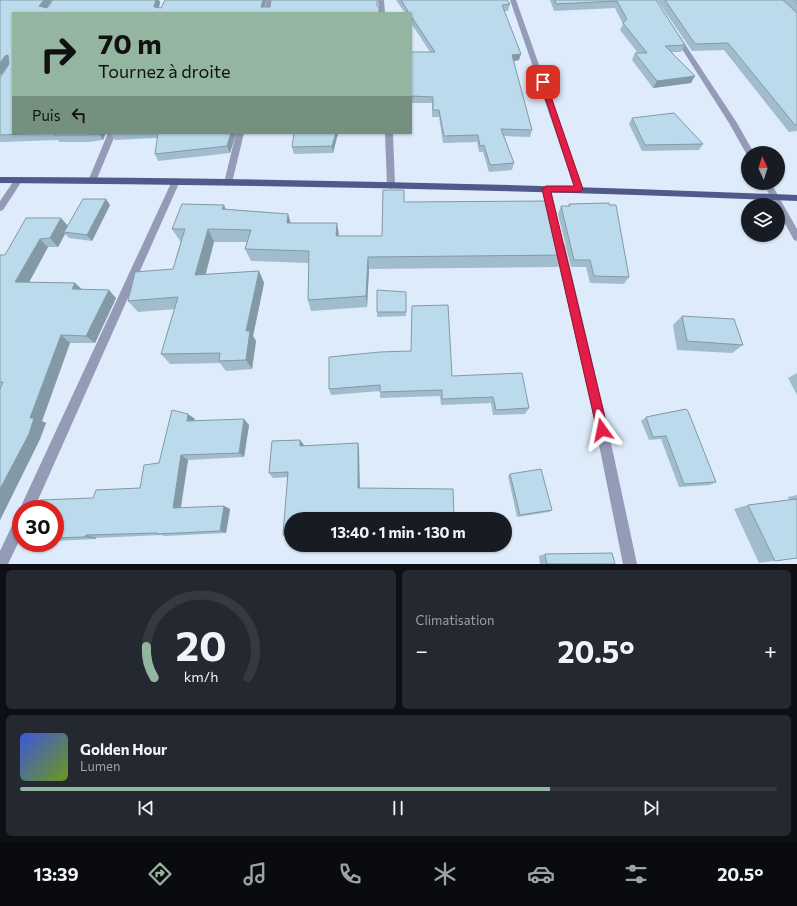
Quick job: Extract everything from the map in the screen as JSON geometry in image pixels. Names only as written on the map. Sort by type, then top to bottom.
[{"type":"main road","points":[[0,180],[176,181],[579,189],[797,198]]},
{"type":"street","points":[[267,12],[269,0]]},
{"type":"street","points":[[381,0],[382,12]]},
{"type":"street","points":[[513,0],[579,189]]},
{"type":"street","points":[[670,26],[733,123],[746,146]]},
{"type":"street","points":[[92,181],[112,134]]},
{"type":"street","points":[[228,183],[240,134]]},
{"type":"street","points":[[389,134],[391,186]]},
{"type":"street","points":[[0,208],[18,181]]},
{"type":"street","points":[[31,500],[176,181]]},
{"type":"street","points":[[546,189],[599,415],[630,564]]},
{"type":"street","points":[[771,190],[797,237]]},
{"type":"street","points":[[1,564],[12,541]]},
{"type":"building","points":[[0,0],[44,0],[39,6],[47,8],[53,0],[156,0],[154,7],[161,8],[165,0],[263,0],[261,7],[270,7],[271,0],[377,0],[377,6],[379,8],[379,12],[12,12],[12,134],[28,134],[0,135],[0,78],[9,64],[8,55],[5,56],[0,63]]},
{"type":"building","points":[[401,0],[507,0],[510,4],[502,5],[521,54],[512,55],[532,130],[501,129],[514,163],[490,165],[484,145],[480,146],[478,135],[444,136],[439,110],[433,110],[433,97],[412,96],[412,52],[435,52],[412,18],[412,12],[408,12]]},
{"type":"building","points":[[555,0],[656,0],[685,45],[665,46],[695,76],[657,81],[635,53],[647,53],[623,23],[627,19],[617,1],[556,4]]},
{"type":"building","points":[[665,0],[783,0],[797,13],[797,125],[795,125],[728,43],[695,44]]},
{"type":"building","points":[[674,113],[703,144],[645,145],[632,118]]},
{"type":"building","points":[[55,134],[99,134],[85,135],[54,135]]},
{"type":"building","points":[[158,134],[231,134],[227,146],[155,154]]},
{"type":"building","points":[[294,134],[336,134],[332,146],[292,147]]},
{"type":"building","points":[[383,190],[404,190],[404,202],[551,201],[564,255],[368,257],[366,296],[308,300],[309,251],[245,249],[251,230],[208,229],[195,275],[259,271],[246,331],[250,331],[246,360],[219,361],[220,353],[161,354],[178,297],[128,301],[135,272],[173,269],[185,229],[172,229],[182,204],[224,205],[222,209],[288,214],[287,223],[337,223],[336,236],[382,236]]},
{"type":"building","points":[[83,199],[106,199],[87,235],[64,232]]},
{"type":"building","points":[[609,203],[609,205],[616,205],[629,277],[594,276],[590,260],[574,260],[561,206],[570,206],[569,204]]},
{"type":"building","points":[[26,218],[61,218],[50,238],[40,239],[15,282],[75,283],[72,289],[109,290],[86,336],[61,335],[30,418],[34,418],[29,434],[0,489],[0,389],[3,382],[0,382],[0,255],[5,255]]},
{"type":"building","points":[[377,290],[406,292],[406,312],[377,312]]},
{"type":"building","points":[[448,305],[452,376],[522,373],[529,408],[496,410],[493,397],[442,399],[442,390],[380,392],[380,385],[329,389],[329,357],[380,352],[411,351],[412,306]]},
{"type":"building","points":[[682,316],[734,319],[743,345],[687,341]]},
{"type":"building","points":[[686,409],[716,482],[684,484],[666,436],[653,437],[646,417]]},
{"type":"building","points":[[172,410],[188,414],[187,421],[244,419],[239,453],[181,455],[173,508],[224,506],[220,531],[86,535],[85,537],[64,538],[64,500],[40,500],[93,498],[96,490],[140,488],[144,465],[159,463]]},
{"type":"building","points":[[300,440],[300,446],[358,443],[358,488],[453,489],[454,512],[285,512],[288,472],[269,473],[272,441]]},
{"type":"building","points":[[541,469],[552,510],[520,515],[510,474]]},
{"type":"building","points":[[797,499],[797,558],[775,561],[748,505]]},
{"type":"building","points":[[612,553],[615,564],[547,564],[545,554]]},
{"type":"route","points":[[543,82],[579,189],[546,189],[602,430]]}]
